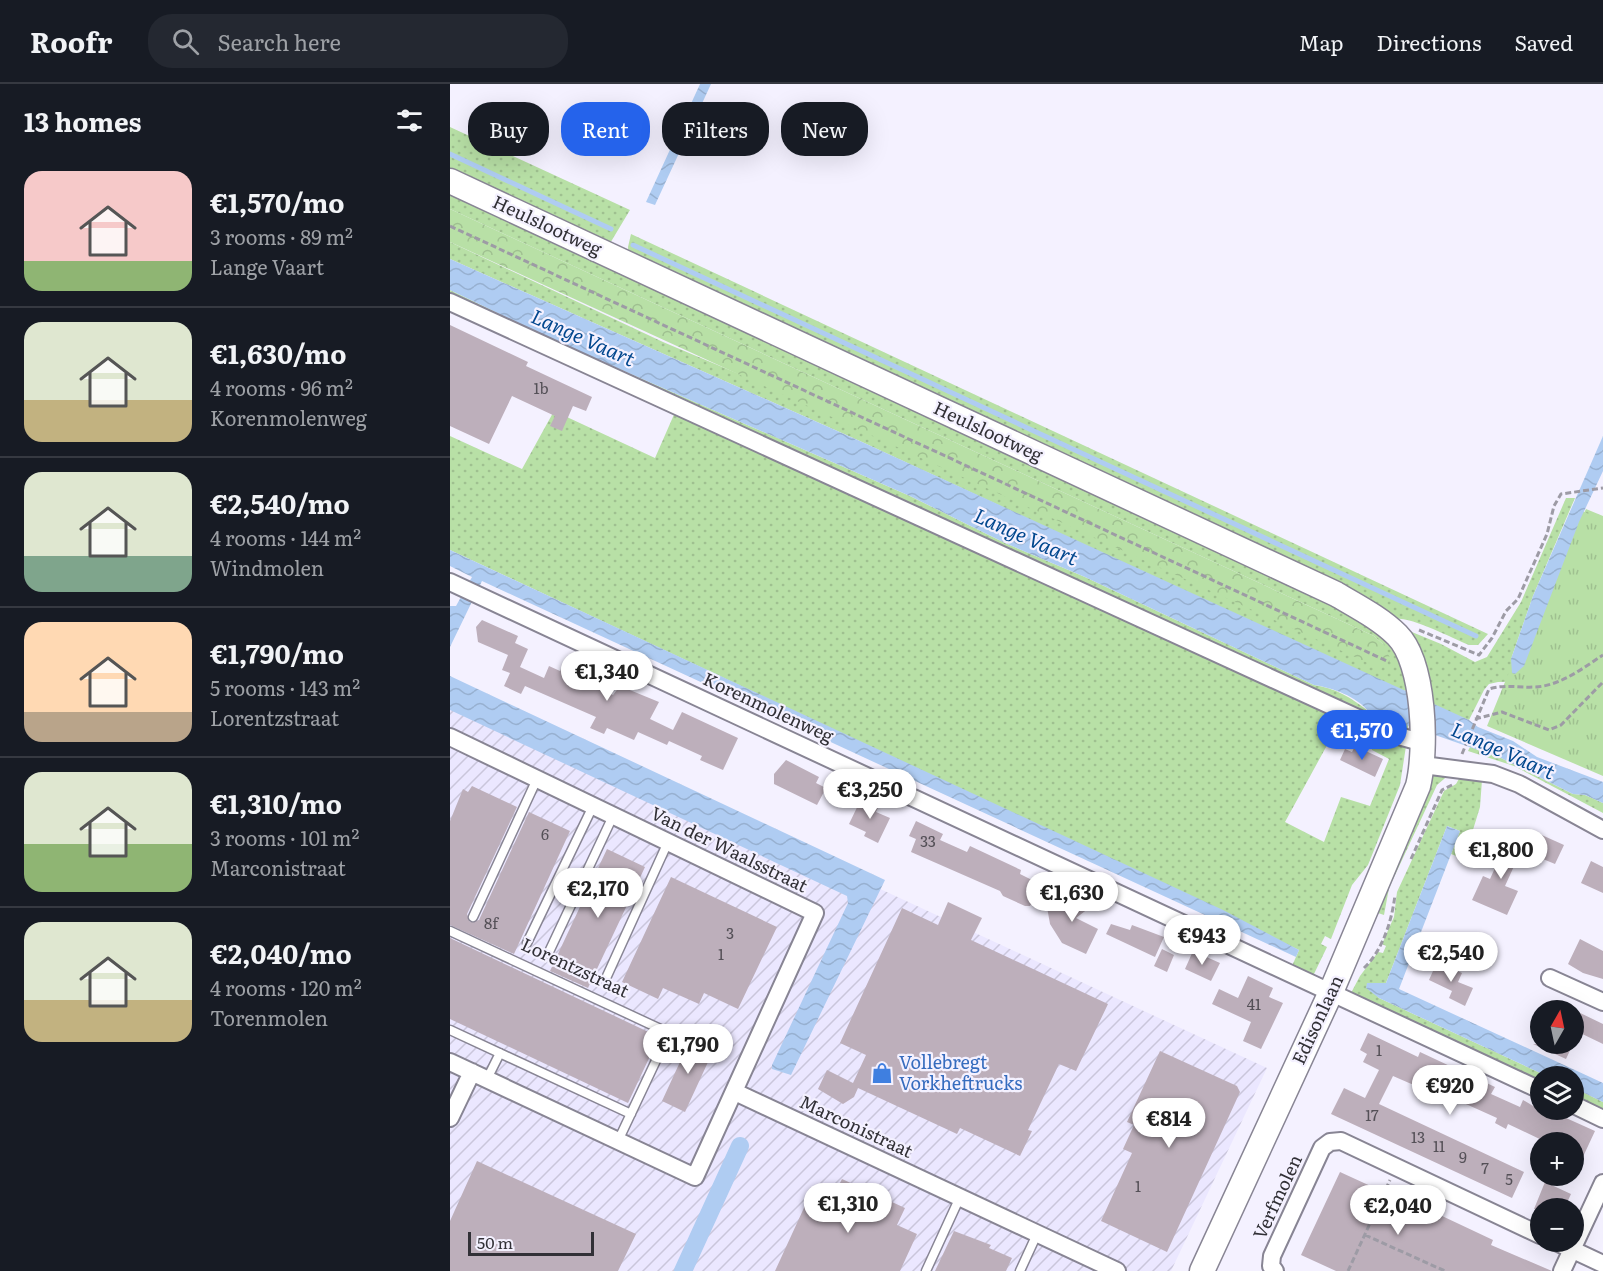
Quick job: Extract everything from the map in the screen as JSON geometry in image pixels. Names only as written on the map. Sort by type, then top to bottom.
[{"type":"street","name":"Heulslootweg","points":[[450,181],[1336,594],[1398,636],[1407,651],[1417,682],[1424,754]]},
{"type":"street","points":[[450,302],[1395,735],[1424,754],[1462,761],[1519,784],[1603,830]]},
{"type":"street","name":"Korenmolenweg","points":[[455,584],[1530,1085]]},
{"type":"street","name":"Van der Waalsstraat","points":[[450,737],[815,913],[735,1092]]},
{"type":"street","name":"Edisonlaan","points":[[1202,1271],[1338,995],[1407,814],[1424,754]]},
{"type":"street","points":[[1550,978],[1603,1002]]},
{"type":"street","points":[[450,1062],[695,1177],[735,1092]]},
{"type":"street","points":[[450,1118],[471,1072]]},
{"type":"street","name":"Marconistraat","points":[[735,1092],[1117,1271]]},
{"type":"street","points":[[1584,1110],[1603,1119]]},
{"type":"street","name":"Verfmolen","points":[[1275,1271],[1271,1266],[1272,1256],[1322,1148],[1330,1142],[1341,1141],[1396,1168]]},
{"type":"street","points":[[1396,1168],[1530,1230]]},
{"type":"street","points":[[1584,1224],[1603,1183]]},
{"type":"street","points":[[1562,1271],[1571,1252]]},
{"type":"street","points":[[1576,1252],[1603,1264]]},
{"type":"lane","points":[[473,917],[537,779]]},
{"type":"lane","points":[[527,943],[593,806]]},
{"type":"lane","points":[[548,954],[613,816]]},
{"type":"lane","points":[[607,976],[668,842]]},
{"type":"lane","name":"Lorentzstraat","points":[[450,931],[669,1033],[618,1141]]},
{"type":"lane","points":[[450,1030],[631,1114]]},
{"type":"lane","points":[[487,1079],[500,1053]]},
{"type":"lane","points":[[926,1271],[960,1197]]},
{"type":"lane","points":[[1020,1271],[1037,1234]]},
{"type":"path","points":[[450,226],[1377,654],[1387,659],[1394,669]]},
{"type":"path","points":[[1415,628],[1479,655],[1492,639],[1506,611],[1518,599],[1547,534],[1554,506],[1561,494],[1602,489]]},
{"type":"path","points":[[1409,863],[1442,790],[1456,782],[1464,749],[1489,689],[1501,686],[1548,685],[1569,676],[1603,655]]},
{"type":"path","points":[[1475,719],[1502,712],[1549,730],[1561,725],[1603,682]]},
{"type":"path","points":[[1462,761],[1467,756],[1464,749]]},
{"type":"path","points":[[1338,995],[1376,952],[1391,918],[1396,892]]},
{"type":"path","points":[[1348,1271],[1396,1168]]},
{"type":"path","points":[[1365,1235],[1445,1271]]},
{"type":"shaded area","points":[[450,690],[1267,1068],[1171,1271],[450,1271]]},
{"type":"green space","points":[[450,127],[468,135],[468,156],[513,156],[630,210],[609,245],[450,171]]},
{"type":"green space","points":[[450,190],[1342,608],[1385,641],[1398,660],[1410,690],[1401,691],[862,442],[450,259],[450,242],[663,342],[1384,645],[1374,636],[450,209]]},
{"type":"green space","points":[[450,209],[1374,636],[1384,645],[1390,658],[1381,669],[450,242]]},
{"type":"green space","points":[[631,234],[1488,634],[1478,645],[1469,645],[1419,623],[1390,619],[629,255]]},
{"type":"green space","points":[[450,290],[560,343],[910,496],[1005,543],[1085,577],[1314,685],[1343,694],[1377,716],[1408,725],[1407,736],[450,299]]},
{"type":"green space","points":[[676,410],[1343,716],[1285,822],[1324,842],[1341,797],[1370,806],[1389,759],[1372,750],[1365,726],[1406,746],[1400,785],[1368,865],[1352,885],[1331,939],[1325,936],[1321,944],[1327,947],[1313,976],[1292,966],[1299,950],[450,550],[450,436],[522,469],[554,411],[655,458]]},
{"type":"green space","points":[[1566,498],[1575,498],[1533,596],[1511,659],[1586,509],[1603,516],[1603,648],[1537,681],[1489,684],[1469,720],[1432,706],[1407,630],[1441,644],[1475,662],[1487,657],[1521,602]]},
{"type":"green space","points":[[1576,508],[1603,521],[1603,776],[1487,726]]},
{"type":"green space","points":[[1470,747],[1501,758],[1573,794],[1585,795],[1603,803],[1603,813],[1514,766],[1468,751]]},
{"type":"green space","points":[[1437,773],[1451,773],[1437,785],[1389,888],[1384,915],[1375,912],[1429,778]]},
{"type":"green space","points":[[1460,777],[1482,780],[1480,807],[1464,859],[1451,854],[1460,831],[1447,826],[1386,983],[1367,984],[1379,998],[1530,1068],[1530,1077],[1351,993],[1360,976],[1378,952],[1383,953],[1386,946],[1382,944],[1394,917],[1397,892],[1444,791],[1456,784]]},
{"type":"green space","points":[[1584,1093],[1603,1102],[1603,1111],[1584,1102]]},
{"type":"water","points":[[700,84],[711,84],[703,102],[692,102]]},
{"type":"water","points":[[667,156],[678,156],[655,205],[646,202]]},
{"type":"water","name":"Lange Vaart","points":[[450,259],[862,442],[1469,720],[1478,727],[1513,741],[1537,757],[1603,782],[1603,803],[1585,795],[1573,794],[1501,758],[1369,712],[1358,701],[1344,694],[1314,685],[1085,577],[1005,543],[910,496],[560,343],[450,290]]},
{"type":"water","points":[[1603,436],[1603,471],[1579,522],[1524,666],[1515,674],[1512,673],[1511,659],[1533,596]]},
{"type":"water","points":[[450,550],[1223,910],[1299,950],[1296,957],[482,581],[450,647],[450,606],[456,606],[472,577],[450,566]]},
{"type":"water","points":[[450,676],[885,880],[791,1075],[772,1069],[772,1065],[848,903],[847,896],[450,710]]},
{"type":"water","points":[[1447,826],[1460,831],[1399,989],[1530,1049],[1530,1054],[1540,1054],[1566,1066],[1530,1066],[1530,1068],[1379,998],[1366,988],[1367,983],[1386,983]]},
{"type":"water","points":[[1584,1074],[1603,1083],[1603,1102],[1584,1093]]},
{"type":"building","points":[[450,325],[528,362],[526,366],[592,397],[586,411],[573,406],[562,431],[550,426],[555,416],[512,396],[489,444],[450,426]]},
{"type":"building","points":[[482,620],[518,636],[515,643],[528,649],[520,667],[544,678],[549,666],[560,671],[566,659],[587,669],[581,680],[613,695],[620,686],[659,702],[650,719],[673,730],[682,712],[738,738],[723,770],[700,760],[702,756],[669,741],[667,745],[638,732],[634,740],[607,728],[604,734],[590,728],[596,717],[525,686],[521,694],[504,686],[510,673],[502,670],[508,655],[478,642],[476,627]]},
{"type":"building","points":[[1355,746],[1383,759],[1375,777],[1340,760],[1345,749],[1352,752]]},
{"type":"building","points":[[786,760],[819,777],[816,783],[826,788],[817,805],[774,784],[774,774]]},
{"type":"building","points":[[472,786],[517,807],[467,914],[470,922],[479,920],[529,812],[570,831],[514,954],[450,925],[450,821],[463,789],[468,792]]},
{"type":"building","points":[[862,797],[879,805],[876,812],[890,818],[878,843],[864,836],[866,832],[849,824]]},
{"type":"building","points":[[916,821],[943,834],[940,840],[967,852],[970,846],[1021,870],[1020,874],[1034,881],[1030,891],[1036,894],[1030,906],[1025,906],[1003,896],[1000,891],[911,852],[916,839],[909,836]]},
{"type":"building","points":[[1535,832],[1564,845],[1555,864],[1526,852]]},
{"type":"building","points":[[1510,835],[1525,842],[1505,886],[1518,891],[1507,915],[1472,900],[1483,876],[1490,879]]},
{"type":"building","points":[[607,849],[645,867],[588,988],[550,971]]},
{"type":"building","points":[[1591,861],[1603,867],[1603,893],[1581,883]]},
{"type":"building","points":[[671,877],[777,927],[738,1009],[704,993],[699,1004],[663,988],[658,999],[622,982]]},
{"type":"building","points":[[1073,895],[1093,905],[1076,918],[1098,929],[1086,954],[1062,943],[1050,924],[1047,907],[1063,897]]},
{"type":"building","points":[[948,902],[982,918],[971,940],[1108,1004],[1076,1071],[1059,1064],[1028,1130],[1032,1131],[1020,1156],[960,1128],[957,1134],[858,1088],[854,1097],[843,1104],[818,1089],[827,1070],[853,1083],[866,1055],[840,1043],[902,908],[938,925]]},
{"type":"building","points":[[1111,924],[1130,930],[1132,925],[1164,937],[1155,957],[1106,934]]},
{"type":"building","points":[[450,938],[659,1037],[628,1103],[450,1019]]},
{"type":"building","points":[[1580,939],[1603,951],[1603,979],[1583,973],[1568,964]]},
{"type":"building","points":[[1162,949],[1174,955],[1167,972],[1154,966]]},
{"type":"building","points":[[1193,951],[1220,963],[1211,981],[1185,969]]},
{"type":"building","points":[[1437,962],[1462,973],[1458,982],[1473,988],[1465,1006],[1449,998],[1452,991],[1429,980]]},
{"type":"building","points":[[1248,976],[1273,988],[1269,997],[1283,1003],[1261,1049],[1243,1041],[1251,1022],[1212,1004],[1219,989],[1238,998]]},
{"type":"building","points":[[1584,1015],[1603,1024],[1603,1044],[1584,1035]]},
{"type":"building","points":[[1368,1033],[1418,1057],[1420,1052],[1452,1067],[1449,1074],[1473,1085],[1476,1078],[1495,1087],[1491,1094],[1520,1107],[1523,1100],[1530,1104],[1530,1120],[1570,1120],[1595,1131],[1584,1155],[1584,1132],[1530,1132],[1530,1134],[1508,1124],[1506,1129],[1495,1123],[1497,1118],[1457,1100],[1455,1103],[1393,1076],[1379,1104],[1524,1172],[1512,1198],[1331,1114],[1344,1088],[1365,1098],[1379,1070],[1363,1062],[1367,1054],[1360,1050]]},
{"type":"building","points":[[691,1038],[714,1049],[685,1112],[662,1101]]},
{"type":"building","points":[[1160,1051],[1237,1086],[1240,1092],[1167,1252],[1101,1221],[1132,1153],[1123,1149],[1134,1125],[1127,1122]]},
{"type":"building","points":[[1555,1054],[1568,1054],[1566,1059]]},
{"type":"building","points":[[477,1161],[636,1234],[618,1271],[450,1271],[450,1221]]},
{"type":"building","points":[[1340,1172],[1388,1194],[1389,1191],[1493,1240],[1491,1245],[1552,1271],[1336,1271],[1301,1255]]},
{"type":"building","points":[[842,1179],[905,1208],[897,1225],[917,1234],[900,1271],[775,1271],[814,1186],[834,1195]]},
{"type":"building","points":[[1543,1186],[1554,1186],[1571,1194],[1569,1198],[1538,1198]]},
{"type":"building","points":[[954,1231],[991,1245],[989,1248],[1012,1258],[1006,1271],[935,1271]]},
{"type":"waterway","points":[[450,154],[611,229]]},
{"type":"waterway","points":[[633,245],[1476,636]]},
{"type":"waterway","points":[[683,1271],[740,1146]]},
{"type":"place","name":"Vollebregt Vorkheftrucks","points":[[882,1073]]}]
